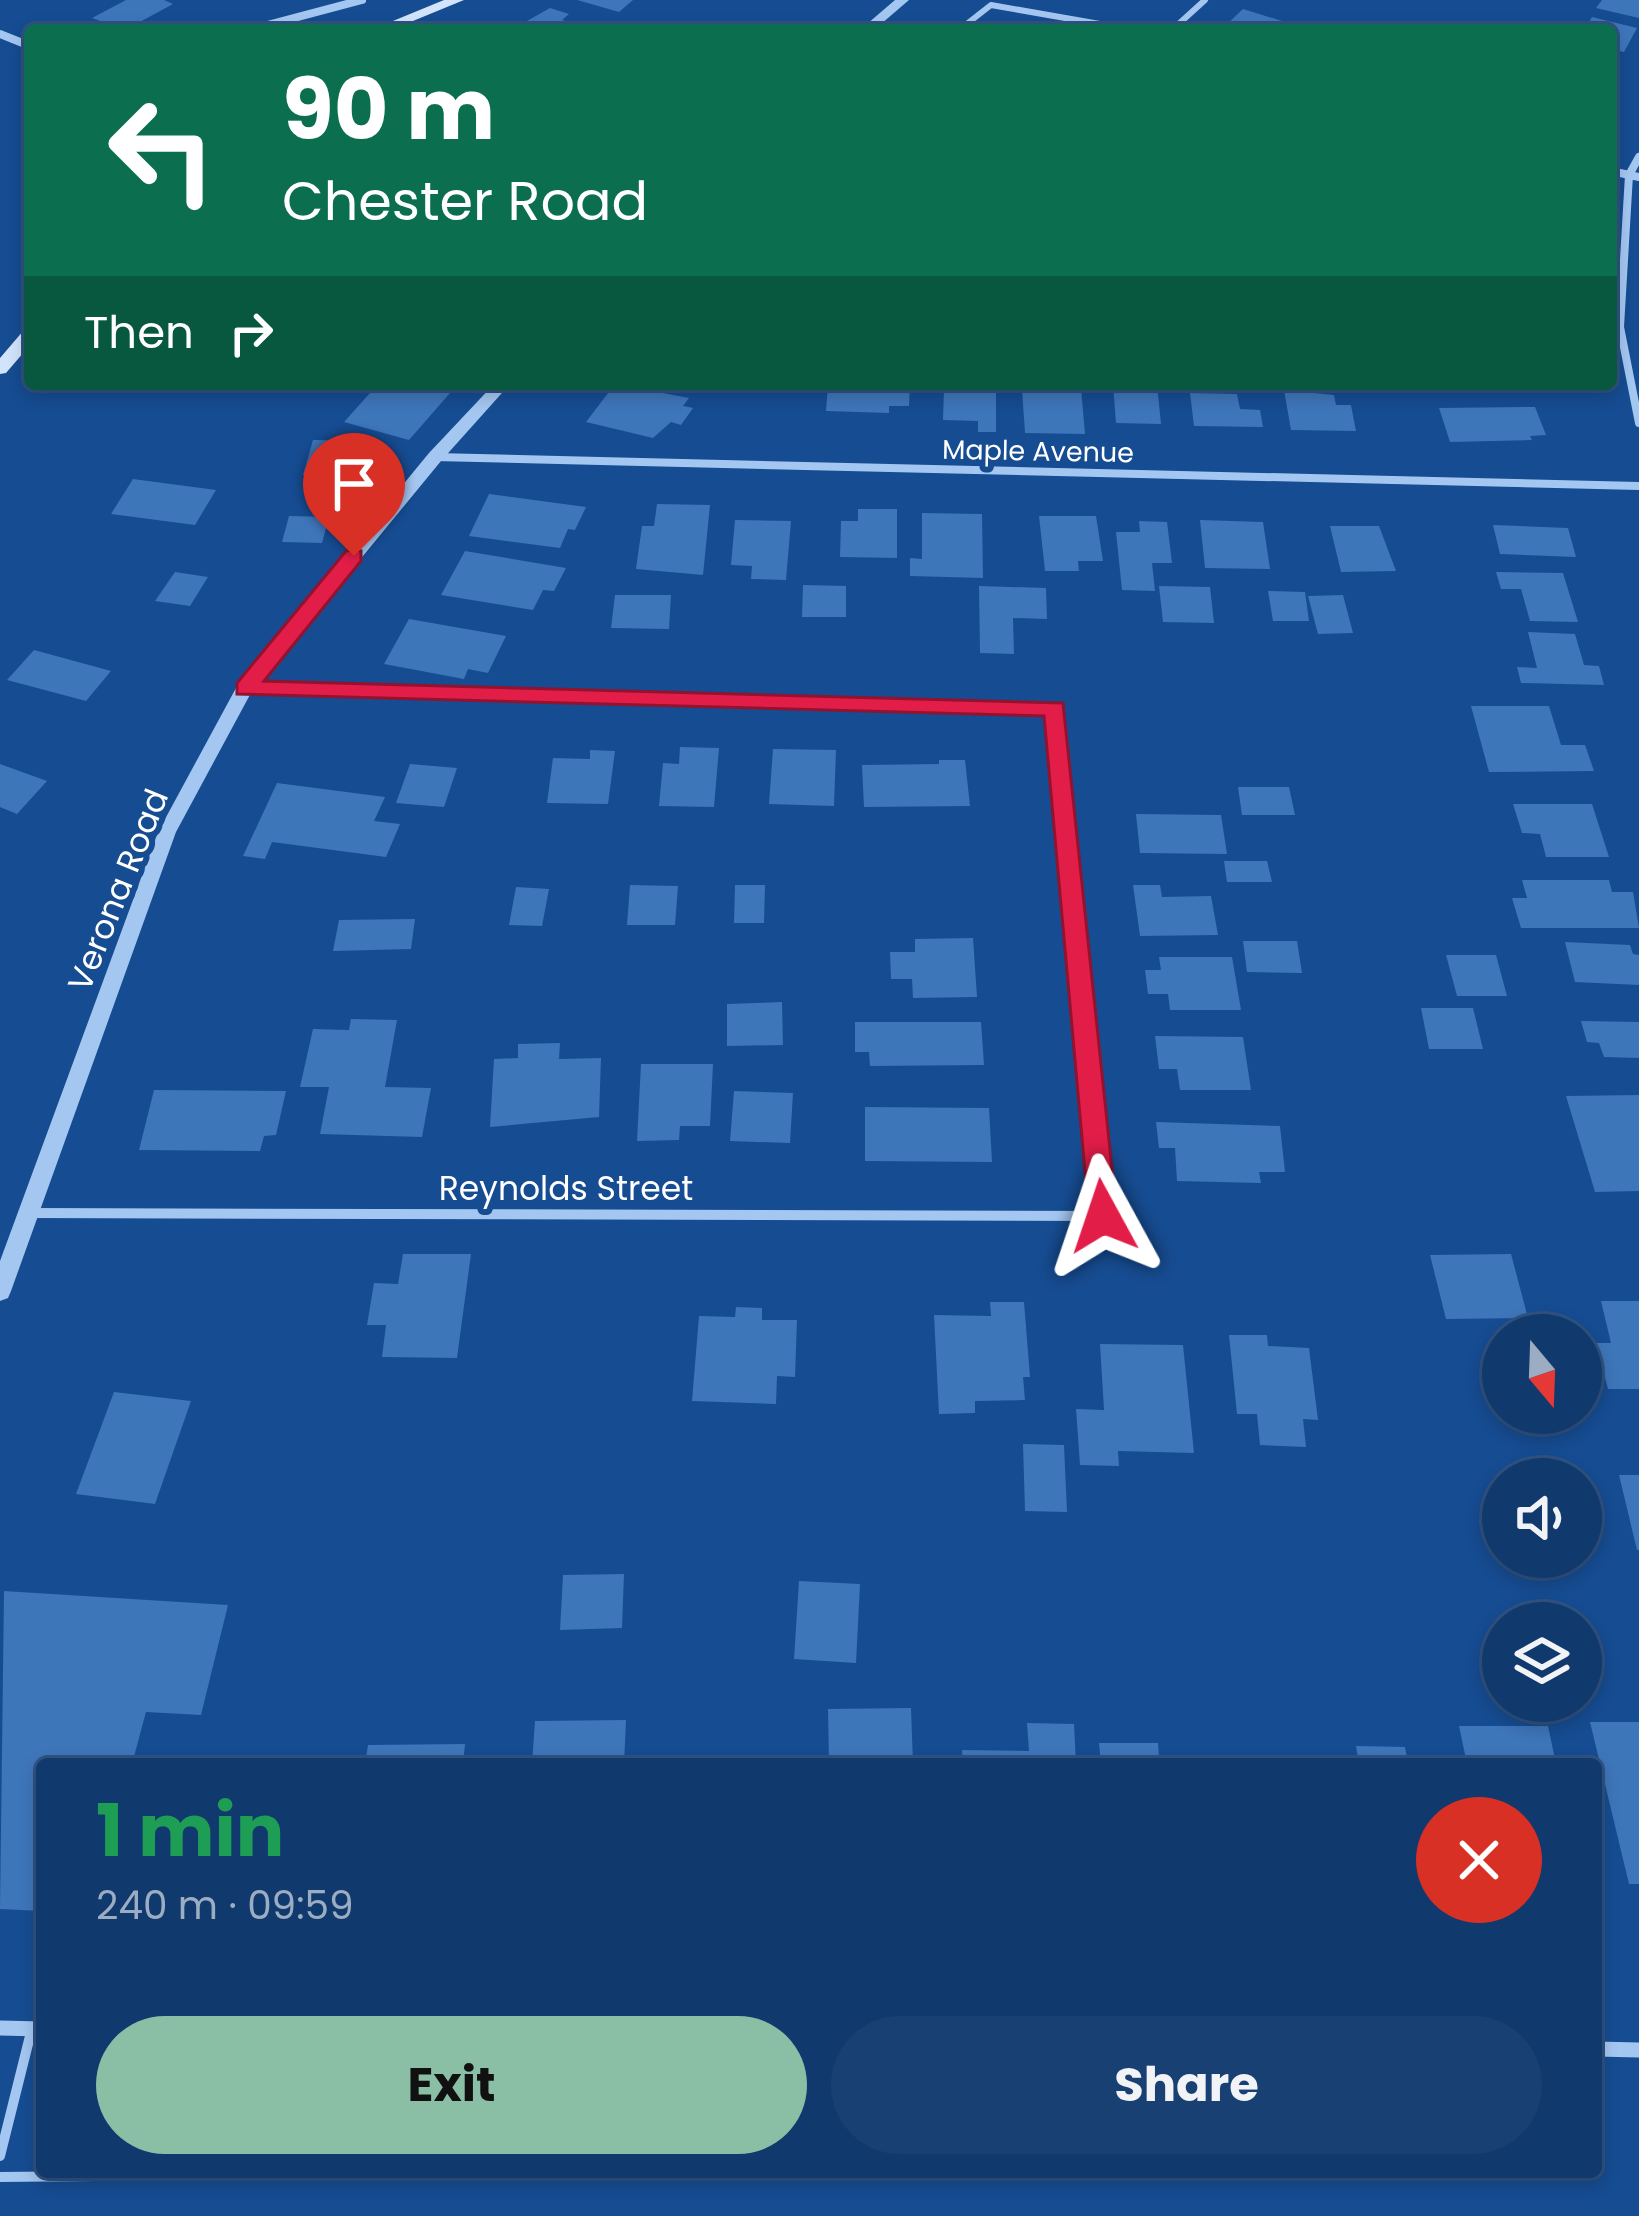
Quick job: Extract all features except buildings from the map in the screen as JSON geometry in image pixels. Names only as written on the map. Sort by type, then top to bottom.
[{"type":"main road","points":[[394,24],[457,0]]},
{"type":"main road","points":[[0,369],[24,341]]},
{"type":"street","points":[[271,24],[362,0]]},
{"type":"street","points":[[873,24],[904,0]]},
{"type":"street","points":[[1639,157],[1620,327],[1639,424]]},
{"type":"street","name":"Verona Road","points":[[0,1292],[166,832],[245,688],[435,457],[496,390]]},
{"type":"street","name":"Maple Avenue","points":[[435,457],[1639,486]]},
{"type":"street","name":"Reynolds Street","points":[[29,1213],[1103,1216],[1055,708],[245,688]]},
{"type":"street","points":[[0,2028],[36,2028]]},
{"type":"street","points":[[1602,2049],[1639,2050]]},
{"type":"lane","points":[[1179,24],[1205,0]]},
{"type":"lane","points":[[966,24],[990,3],[1102,24]]},
{"type":"lane","points":[[0,2156],[36,2031]]},
{"type":"lane","points":[[0,2177],[36,2177]]},
{"type":"route","points":[[354,556],[245,688],[1055,708],[1103,1216]]}]
